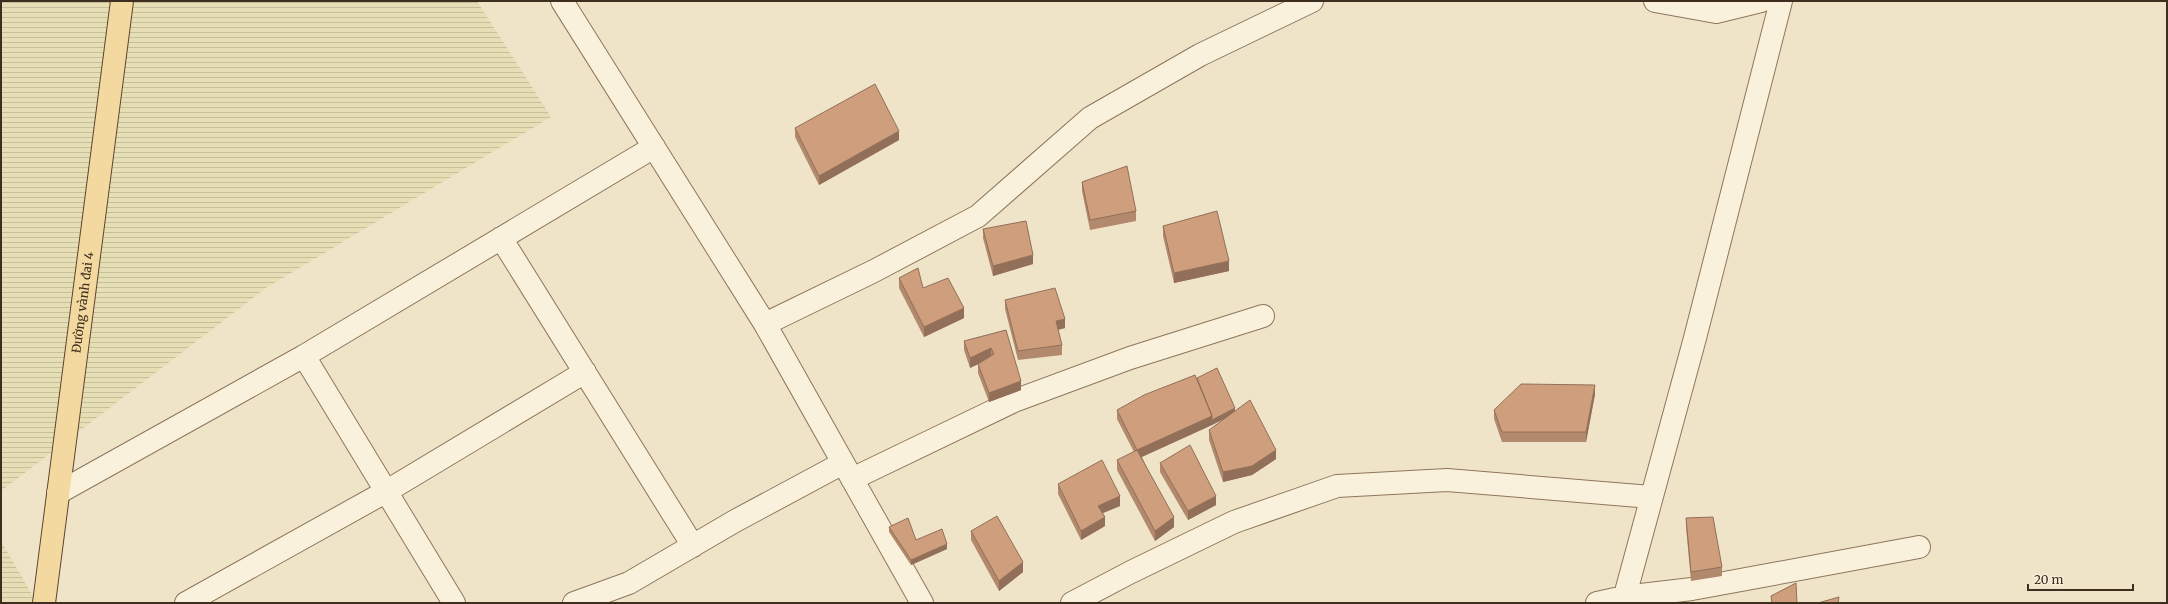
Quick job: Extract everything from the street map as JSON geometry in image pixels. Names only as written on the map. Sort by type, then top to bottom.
[{"type":"main road","name":"Đường vành đai 4","points":[[44,603],[122,1]]},
{"type":"street","points":[[562,1],[765,324],[922,603]]},
{"type":"street","points":[[765,324],[874,271],[978,216],[1090,118],[1200,55],[1312,1]]},
{"type":"street","points":[[1655,1],[1716,12],[1761,1]]},
{"type":"street","points":[[1623,600],[1694,338],[1781,1]]},
{"type":"street","points":[[58,493],[304,356],[654,147]]},
{"type":"street","points":[[502,238],[693,546]]},
{"type":"street","points":[[574,603],[628,584],[735,521],[848,471],[1014,401],[1130,358],[1262,316]]},
{"type":"street","points":[[304,356],[387,490],[454,603]]},
{"type":"street","points":[[186,603],[387,490],[585,372]]},
{"type":"street","points":[[1072,603],[1131,572],[1234,522],[1337,486],[1447,480],[1651,496]]},
{"type":"street","points":[[1597,603],[1692,589],[1919,547]]},
{"type":"shaded area","points":[[1,1],[477,1],[551,117],[266,288],[1,491]]},
{"type":"shaded area","points":[[1,541],[37,603],[1,603]]},
{"type":"building","points":[[875,84],[899,131],[819,176],[795,128]]},
{"type":"building","points":[[1127,166],[1136,211],[1090,220],[1082,182]]},
{"type":"building","points":[[1217,211],[1229,261],[1174,273],[1163,226]]},
{"type":"building","points":[[1026,221],[1033,255],[993,266],[983,229]]},
{"type":"building","points":[[918,268],[923,288],[948,278],[964,308],[924,327],[899,278]]},
{"type":"building","points":[[1055,288],[1065,319],[1056,321],[1062,345],[1018,351],[1005,300]]},
{"type":"building","points":[[1006,330],[1021,381],[989,393],[978,364],[994,354],[991,348],[970,358],[964,341]]},
{"type":"building","points":[[1217,368],[1235,408],[1212,420],[1212,416],[1197,378]]},
{"type":"building","points":[[1195,375],[1212,416],[1137,450],[1117,410],[1144,395]]},
{"type":"building","points":[[1521,384],[1595,385],[1586,432],[1502,432],[1494,410]]},
{"type":"building","points":[[1250,400],[1276,450],[1252,466],[1223,472],[1209,430]]},
{"type":"building","points":[[1190,445],[1216,496],[1188,511],[1160,463]]},
{"type":"building","points":[[1137,450],[1174,517],[1155,531],[1117,460]]},
{"type":"building","points":[[1102,460],[1120,496],[1098,506],[1105,517],[1081,531],[1058,484]]},
{"type":"building","points":[[997,516],[1023,562],[999,581],[971,531]]},
{"type":"building","points":[[1713,517],[1722,567],[1691,572],[1686,518]]},
{"type":"building","points":[[908,518],[916,540],[942,529],[947,544],[911,560],[889,527]]},
{"type":"building","points":[[1796,583],[1797,603],[1772,603],[1771,596]]},
{"type":"building","points":[[1839,597],[1838,603],[1818,603]]}]
